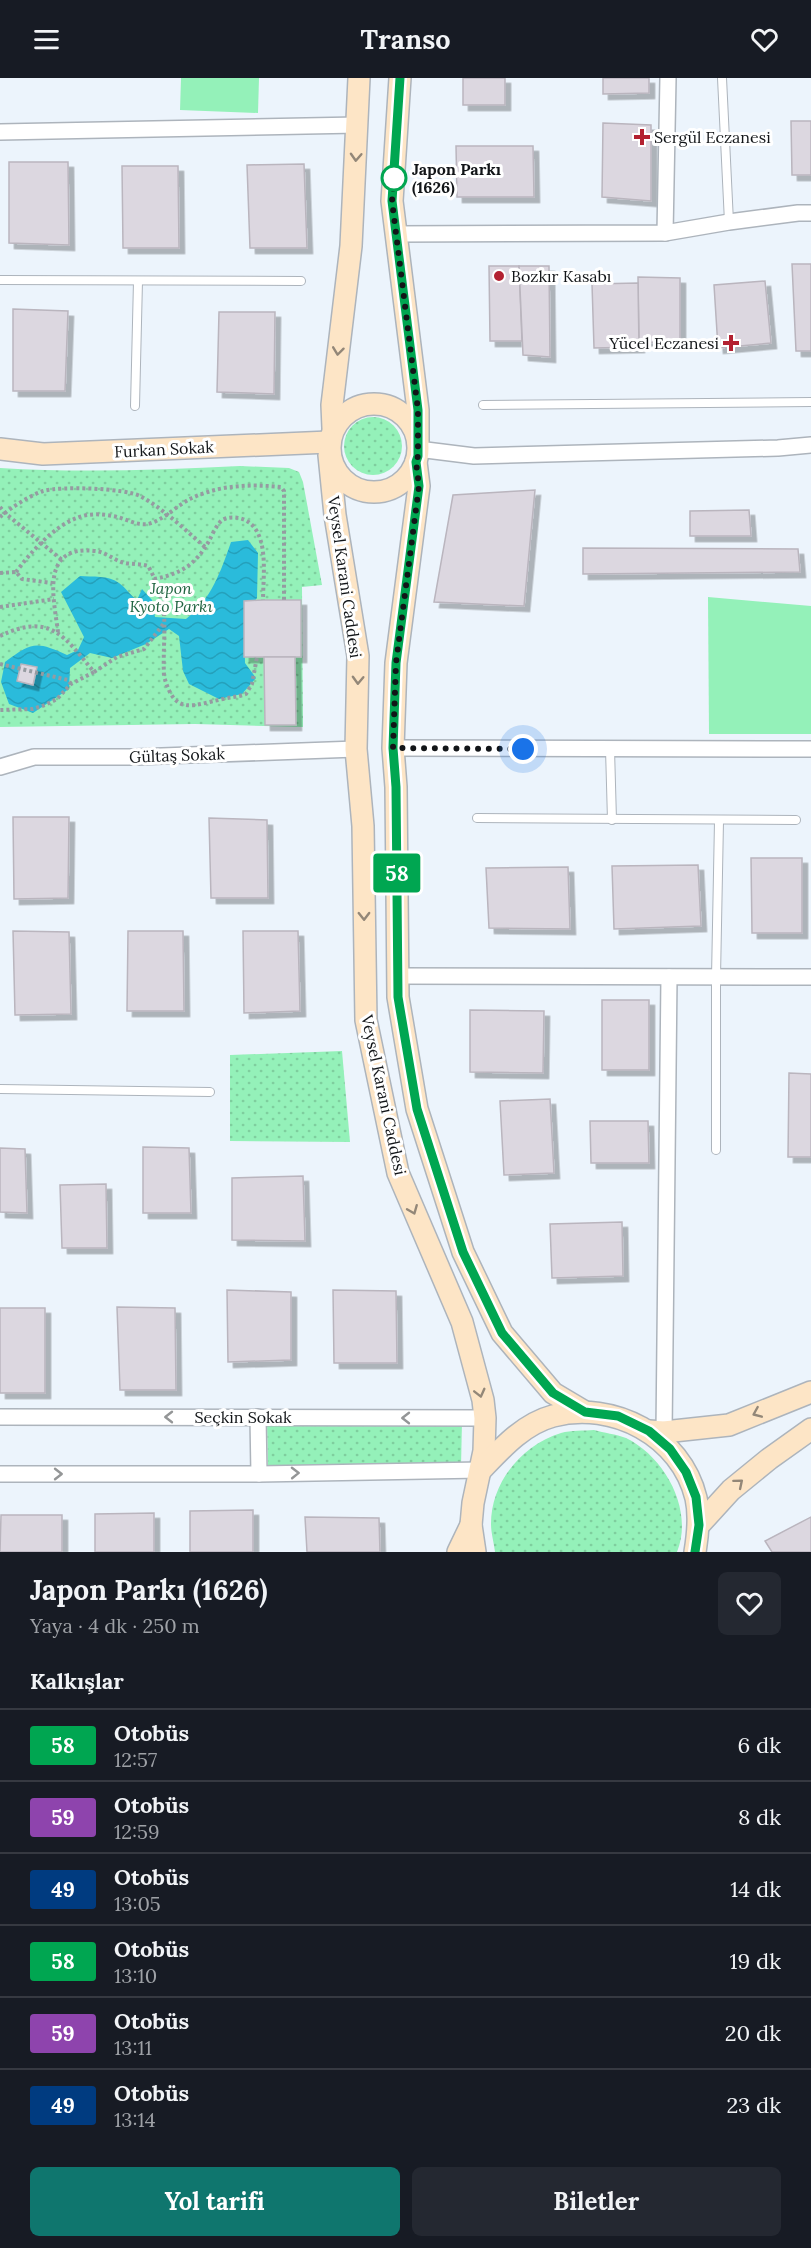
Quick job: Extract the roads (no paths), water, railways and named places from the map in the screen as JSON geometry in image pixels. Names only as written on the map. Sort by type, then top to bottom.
[{"type":"main road","name":"Veysel Karani Caddesi","points":[[359,78],[351,246],[332,405],[331,442],[335,515],[358,656],[356,749],[363,826],[366,1020],[398,1173],[462,1322],[483,1400],[484,1451],[473,1503],[471,1525]]},
{"type":"main road","name":"Veysel Karani Caddesi","points":[[400,78],[392,201],[418,410],[419,486],[396,663],[393,748],[396,787],[398,997],[417,1109],[463,1252],[502,1333],[553,1393],[585,1412]]},
{"type":"main road","points":[[366,404],[380,404],[394,408],[405,416],[414,428],[417,451],[413,469],[405,480],[393,488],[380,492],[367,492],[353,488],[342,480],[334,468],[331,442],[341,417],[352,408],[366,404]]},
{"type":"main road","name":"Furkan Sokak","points":[[0,449],[43,454],[331,442]]},
{"type":"main road","points":[[481,1470],[522,1431],[552,1416],[585,1412],[618,1416],[656,1431],[729,1425],[811,1392]]},
{"type":"main road","points":[[699,1525],[731,1490],[768,1459],[811,1429]]},
{"type":"main road","points":[[656,1431],[686,1472],[696,1497],[699,1525],[695,1552]]},
{"type":"main road","points":[[458,1552],[471,1525]]},
{"type":"main road","points":[[471,1525],[475,1552]]},
{"type":"street","points":[[665,233],[668,78]]},
{"type":"street","points":[[0,132],[358,125]]},
{"type":"street","points":[[397,234],[665,233],[729,222],[811,213]]},
{"type":"street","points":[[417,451],[474,456],[778,448],[811,445]]},
{"type":"street","points":[[393,748],[811,749]]},
{"type":"street","name":"Gültaş Sokak","points":[[0,767],[34,757],[135,757],[356,749]]},
{"type":"street","points":[[398,976],[811,978]]},
{"type":"street","points":[[656,1431],[669,977]]},
{"type":"street","name":"Seçkin Sokak","points":[[0,1417],[485,1418]]},
{"type":"street","points":[[258,1418],[259,1474]]},
{"type":"street","points":[[0,1474],[259,1474],[481,1470]]},
{"type":"lane","points":[[722,78],[729,222]]},
{"type":"lane","points":[[0,280],[302,281]]},
{"type":"lane","points":[[135,406],[138,280]]},
{"type":"lane","points":[[483,405],[811,402]]},
{"type":"lane","points":[[610,749],[612,820]]},
{"type":"lane","points":[[477,819],[796,820]]},
{"type":"lane","points":[[716,1150],[716,977],[720,821]]},
{"type":"lane","points":[[0,1089],[210,1092]]},
{"type":"water","points":[[248,540],[258,553],[257,598],[244,613],[245,663],[256,678],[242,694],[219,699],[189,684],[183,671],[179,636],[169,629],[146,644],[112,658],[90,653],[70,668],[69,689],[33,713],[9,704],[1,682],[5,662],[22,650],[34,646],[48,647],[67,655],[78,650],[84,637],[61,592],[80,576],[115,580],[137,600],[142,589],[152,600],[155,617],[186,619],[209,594],[231,542]]},
{"type":"place","name":"Sergül Eczanesi","points":[[642,137]]},
{"type":"place","name":"Japon Parkı (1626)","points":[[394,178]]},
{"type":"place","name":"Bozkır Kasabı","points":[[499,276]]},
{"type":"place","name":"Yücel Eczanesi","points":[[731,343]]},
{"type":"park label","name":"Japon Kyoto Parkı","points":[[171,597]]}]
